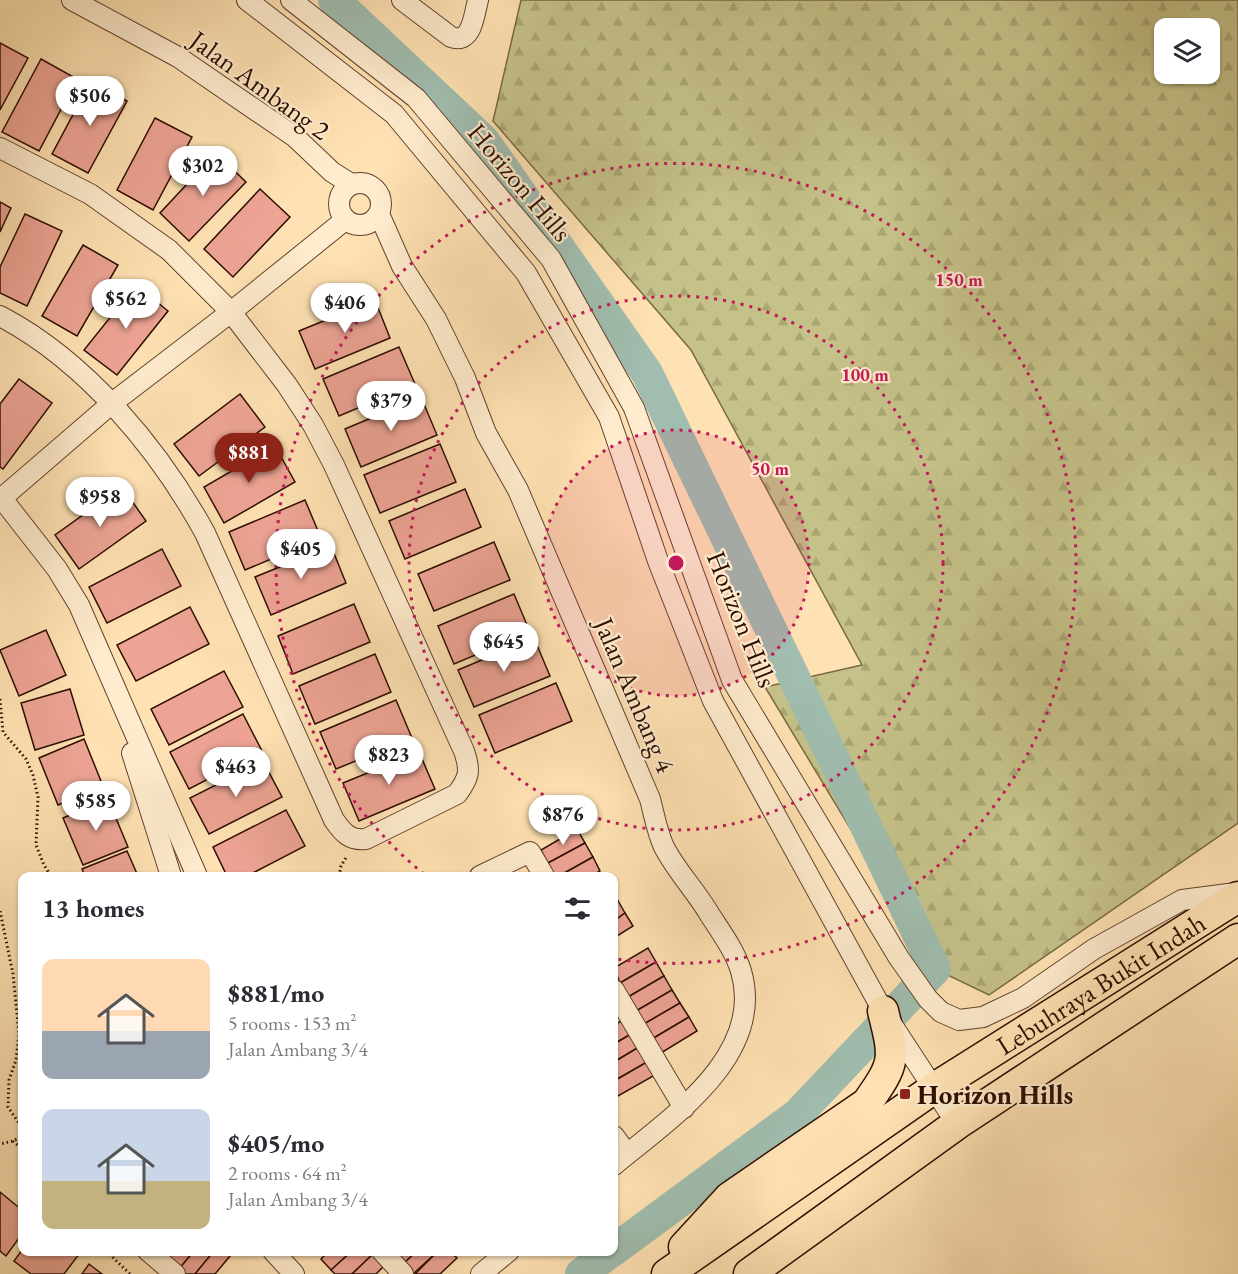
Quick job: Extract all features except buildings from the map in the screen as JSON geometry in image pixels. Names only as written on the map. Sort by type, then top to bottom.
[{"type":"highway","name":"Lebuhraya Bukit Indah","points":[[667,1274],[933,1089],[1238,895]]},
{"type":"highway","name":"Lebuhraya Bukit Indah","points":[[749,1274],[957,1125],[1238,939]]},
{"type":"highway","points":[[660,1274],[730,1197],[867,1103],[883,1080],[891,1062],[891,1045],[883,1011]]},
{"type":"street","name":"Jalan Ambang 2","points":[[72,0],[178,57],[295,137],[332,172],[351,184]]},
{"type":"street","name":"Horizon Hills","points":[[247,0],[394,114],[526,273],[609,417],[657,561],[713,700],[883,1011],[957,1125]]},
{"type":"street","name":"Horizon Hills","points":[[291,0],[416,99],[551,260],[634,408],[732,680],[899,958],[928,999],[941,1012],[959,1020],[983,1017],[1023,998],[1094,949],[1182,900],[1238,895]]},
{"type":"street","points":[[402,0],[458,40],[470,31],[478,0]]},
{"type":"street","points":[[0,148],[90,194],[169,250],[231,312],[287,385],[313,425],[334,465],[464,751],[469,767],[465,783],[457,794],[366,839],[350,837],[334,820],[205,533],[185,496],[158,458],[111,404],[70,364],[19,326],[0,316]]},
{"type":"street","points":[[364,183],[376,189],[381,201],[379,214],[370,223],[357,225],[345,220],[339,208],[340,194],[351,184],[364,183]]},
{"type":"street","name":"Jalan Ambang 4","points":[[379,214],[402,266],[436,320],[455,358],[486,433],[518,490],[650,799],[663,844],[681,875],[717,925],[741,971],[745,1000],[741,1028],[720,1067],[684,1108],[620,1159]]},
{"type":"street","points":[[195,872],[79,605],[57,569],[1,497],[111,404],[231,312],[345,220]]},
{"type":"street","points":[[99,650],[170,872]]},
{"type":"street","points":[[488,872],[530,852],[542,872]]},
{"type":"street","points":[[618,997],[684,1108]]},
{"type":"street","points":[[154,1256],[175,1274]]},
{"type":"street","points":[[278,1256],[294,1274]]},
{"type":"street","points":[[387,1256],[403,1274]]},
{"type":"street","points":[[481,1274],[498,1256]]},
{"type":"path","points":[[0,699],[3,732],[26,759],[36,783],[38,797],[36,845],[48,872]]},
{"type":"path","points":[[339,872],[350,837]]},
{"type":"path","points":[[0,911],[13,974],[18,1024]]},
{"type":"path","points":[[18,1043],[16,1060],[9,1080],[8,1107],[18,1119]]},
{"type":"path","points":[[0,1144],[18,1139]]},
{"type":"path","points":[[13,1142],[18,1146]]},
{"type":"path","points":[[111,1256],[130,1274]]},
{"type":"green space","points":[[521,0],[1238,0],[1238,823],[989,995],[935,969],[765,687],[862,665],[691,350],[493,121]]},
{"type":"waterway","points":[[334,0],[484,141],[647,373],[935,969],[798,1114],[618,1247]]},
{"type":"waterway","points":[[581,1274],[605,1256]]},
{"type":"place","name":"Horizon Hills","points":[[905,1094]]}]
